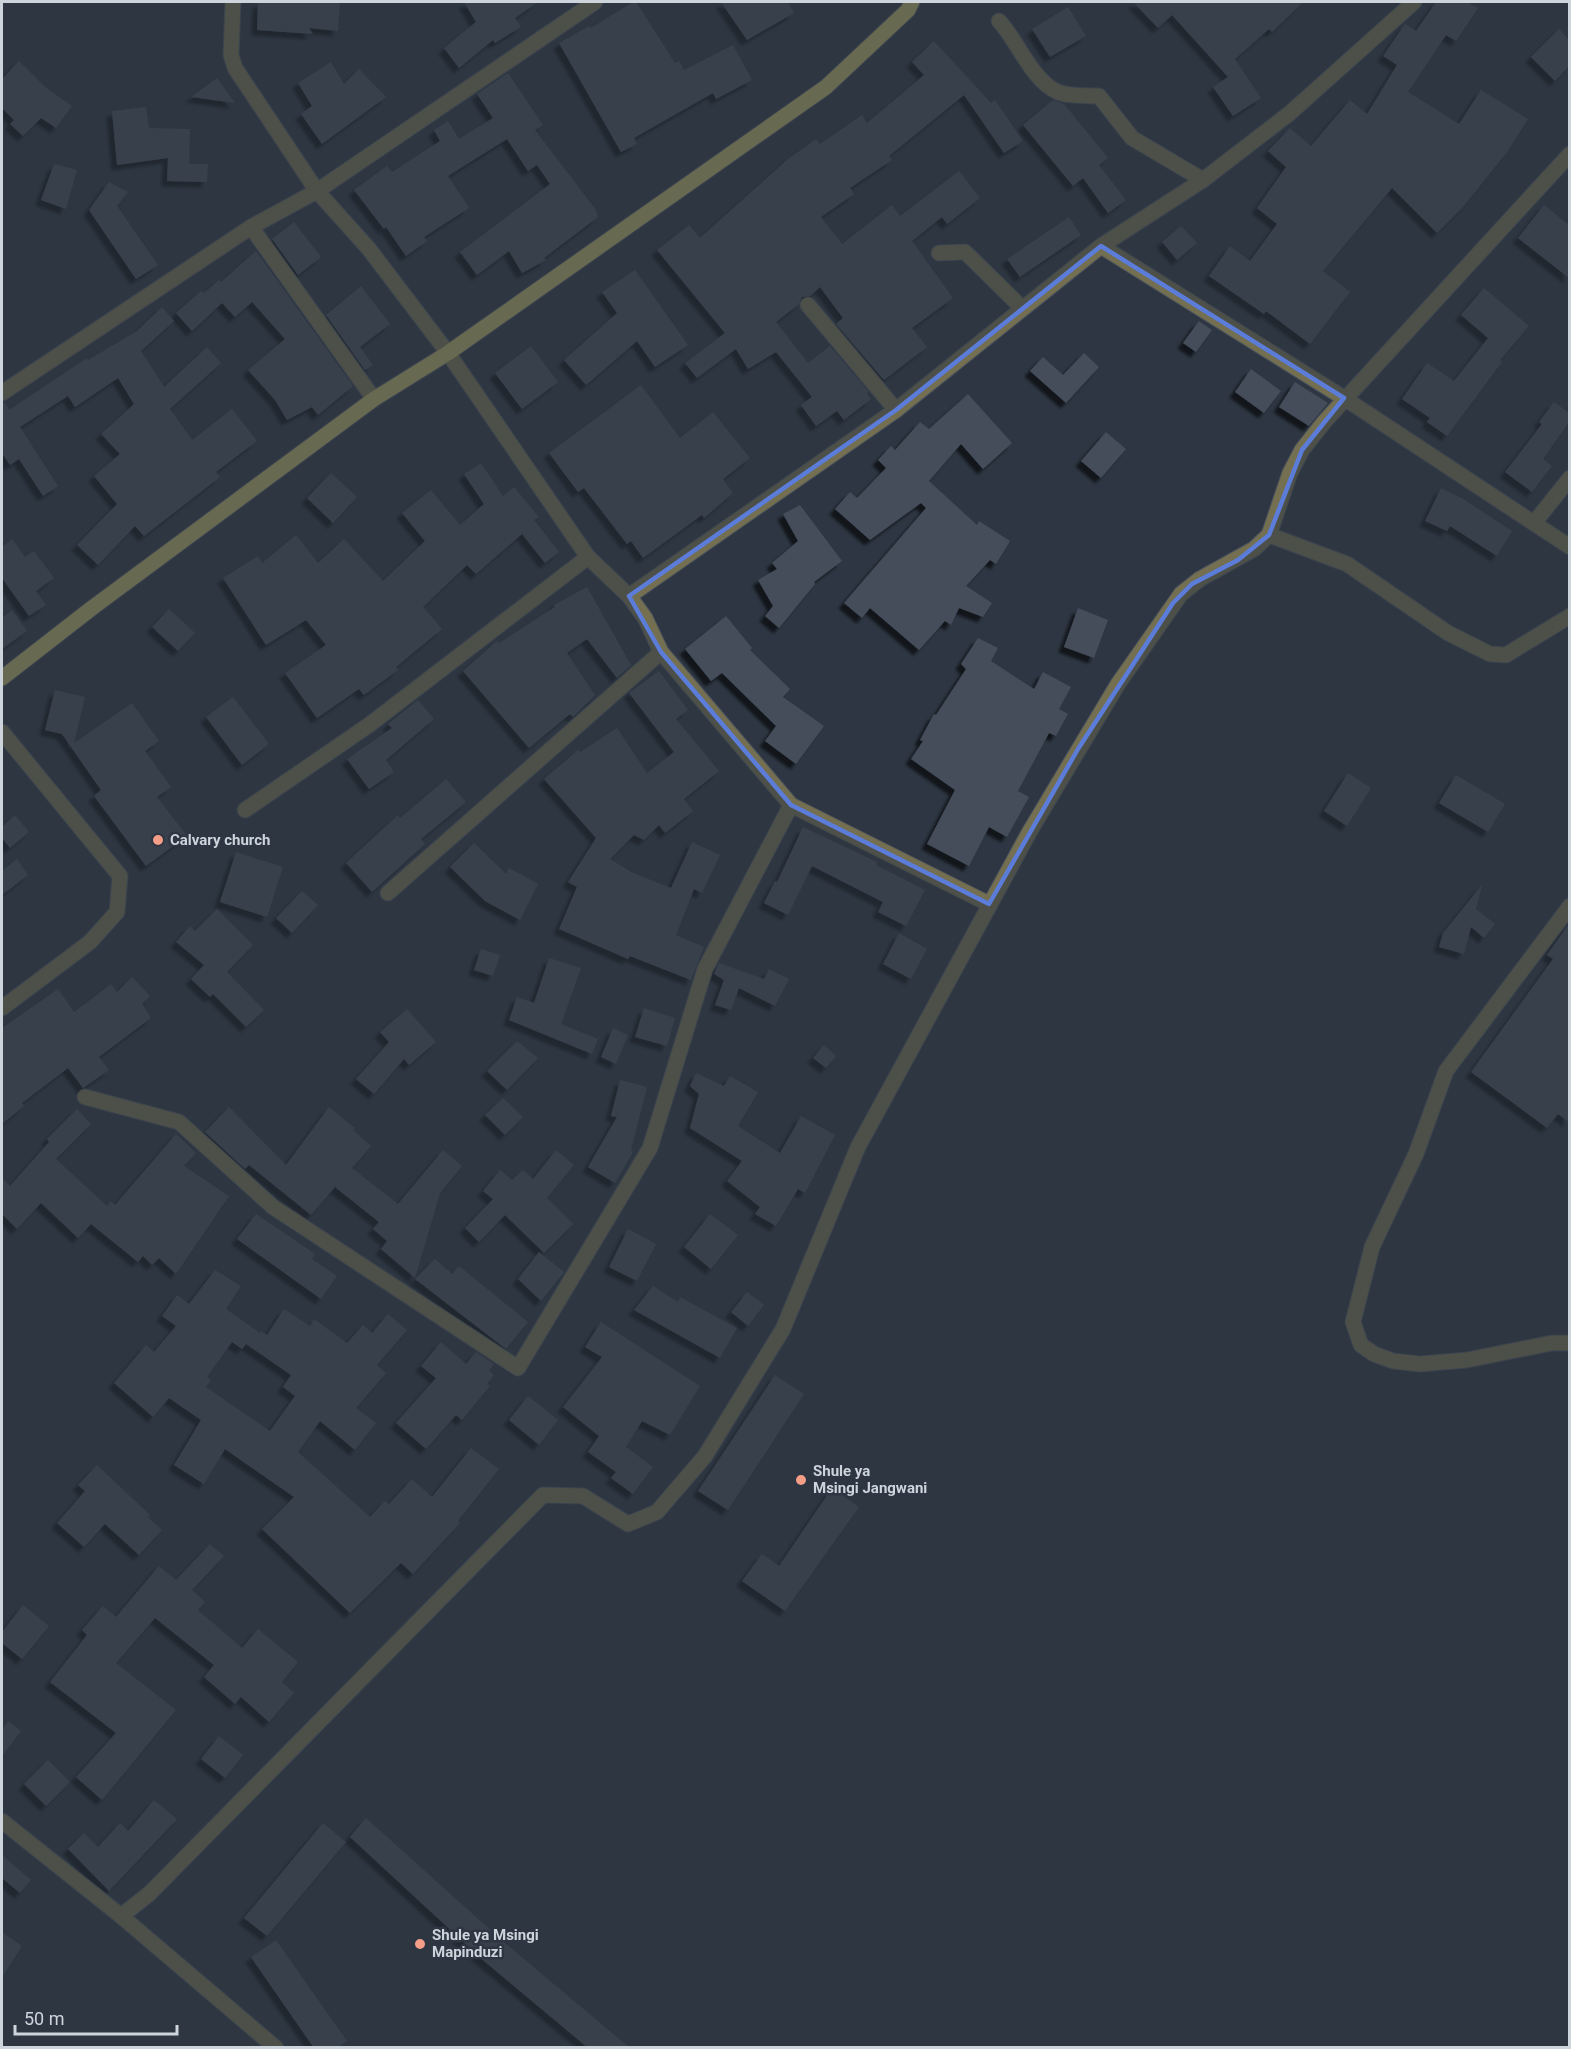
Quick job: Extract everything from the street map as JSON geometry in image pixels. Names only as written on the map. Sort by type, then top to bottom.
[{"type":"main road","points":[[2,678],[92,608],[374,399],[448,353],[826,87],[908,10],[912,2]]},
{"type":"street","points":[[233,2],[231,55],[235,68],[317,191],[369,249],[448,353],[588,557],[629,596],[645,618],[661,652],[791,805],[989,904]]},
{"type":"street","points":[[2,393],[251,227],[317,191],[595,2]]},
{"type":"street","points":[[629,596],[896,410],[1101,246],[1203,180],[1290,113],[1413,2]]},
{"type":"street","points":[[999,21],[1012,35],[1035,71],[1056,92],[1098,96],[1132,138],[1203,180]]},
{"type":"street","points":[[121,1916],[149,1894],[543,1495],[583,1496],[628,1524],[657,1512],[698,1464],[783,1329],[855,1154],[989,904],[1083,740],[1173,603],[1192,584],[1238,560],[1269,535],[1290,473],[1302,450],[1344,398],[1569,154]]},
{"type":"street","points":[[251,227],[374,399]]},
{"type":"street","points":[[1101,246],[1344,398],[1569,547]]},
{"type":"street","points":[[939,253],[965,252],[1022,308]]},
{"type":"street","points":[[808,305],[896,410]]},
{"type":"street","points":[[1534,523],[1569,478]]},
{"type":"street","points":[[1269,535],[1347,564],[1448,633],[1490,654],[1506,655],[1569,616]]},
{"type":"street","points":[[245,810],[369,725],[588,557]]},
{"type":"street","points":[[388,893],[661,652]]},
{"type":"street","points":[[2,732],[120,876],[117,912],[90,942],[2,1008]]},
{"type":"street","points":[[86,1096],[179,1122],[273,1206],[518,1368],[650,1148],[705,969],[791,805]]},
{"type":"street","points":[[1569,906],[1446,1071],[1416,1154],[1372,1247],[1353,1322],[1361,1345],[1374,1354],[1393,1361],[1420,1364],[1467,1360],[1552,1343],[1569,1343]]},
{"type":"street","points":[[2,1821],[121,1916],[276,2048]]},
{"type":"highlighted area","points":[[1101,246],[1344,398],[1302,450],[1269,535],[1238,560],[1192,584],[1173,603],[1078,749],[989,904],[791,805],[661,652],[629,596],[896,410]]},
{"type":"building","points":[[258,2],[340,2],[338,31],[309,28],[313,34],[257,30]]},
{"type":"building","points":[[464,2],[538,2],[515,18],[521,27],[495,43],[493,40],[459,68],[444,48],[476,22]]},
{"type":"building","points":[[636,2],[675,63],[679,61],[684,70],[733,45],[752,80],[716,99],[713,93],[634,138],[637,144],[621,152],[559,43],[589,26],[591,28]]},
{"type":"building","points":[[721,2],[788,2],[794,13],[747,40]]},
{"type":"building","points":[[1133,2],[1303,2],[1272,32],[1269,29],[1235,59],[1261,98],[1233,116],[1213,87],[1228,77],[1172,15],[1158,28]]},
{"type":"building","points":[[1436,2],[1467,2],[1478,8],[1456,41],[1446,35],[1408,92],[1459,124],[1481,90],[1528,119],[1508,151],[1463,207],[1437,233],[1392,188],[1323,271],[1350,292],[1310,344],[1266,311],[1264,314],[1209,276],[1230,246],[1250,261],[1277,224],[1257,208],[1286,167],[1268,151],[1290,128],[1311,146],[1350,100],[1367,114],[1397,65],[1383,56],[1405,24],[1416,31]]},
{"type":"building","points":[[1068,7],[1086,36],[1050,57],[1032,29]]},
{"type":"building","points":[[1559,29],[1569,40],[1569,66],[1555,81],[1531,57]]},
{"type":"building","points":[[934,41],[991,103],[995,100],[1023,141],[1004,153],[964,95],[889,156],[892,160],[850,188],[854,194],[821,217],[842,244],[892,205],[900,216],[959,171],[980,198],[947,224],[942,217],[912,241],[953,298],[912,328],[927,347],[884,380],[836,324],[843,318],[820,287],[810,296],[802,297],[799,304],[776,322],[808,363],[830,346],[869,392],[867,394],[871,399],[844,420],[837,411],[816,426],[801,405],[812,397],[776,352],[748,369],[736,349],[697,378],[685,363],[725,333],[657,250],[689,225],[700,238],[788,159],[816,139],[820,144],[862,115],[867,123],[924,75],[912,62]]},
{"type":"building","points":[[19,61],[45,87],[72,106],[56,128],[41,118],[23,136],[10,124],[14,120],[2,108],[2,79]]},
{"type":"building","points":[[331,62],[344,84],[359,69],[386,97],[322,144],[301,114],[312,106],[298,83]]},
{"type":"building","points":[[508,73],[543,125],[535,130],[596,210],[598,217],[544,258],[546,260],[522,273],[509,251],[477,275],[460,252],[550,184],[537,165],[528,171],[507,139],[448,176],[469,208],[424,237],[427,241],[406,256],[386,227],[384,229],[354,190],[387,166],[392,172],[440,141],[434,130],[448,121],[459,139],[493,118],[477,94]]},
{"type":"building","points":[[217,78],[235,103],[191,97]]},
{"type":"building","points":[[1053,100],[1064,104],[1108,158],[1099,165],[1126,200],[1108,213],[1083,178],[1073,186],[1023,125]]},
{"type":"building","points":[[146,107],[149,128],[190,129],[189,164],[208,164],[207,182],[167,181],[168,158],[117,165],[112,111]]},
{"type":"building","points":[[54,164],[77,170],[66,209],[41,200]]},
{"type":"building","points":[[109,182],[128,192],[117,206],[158,265],[136,279],[89,210]]},
{"type":"building","points":[[1544,205],[1569,225],[1569,278],[1518,238]]},
{"type":"building","points":[[1069,217],[1081,235],[1020,277],[1007,259]]},
{"type":"building","points":[[294,222],[321,257],[298,275],[272,239]]},
{"type":"building","points":[[1181,226],[1197,243],[1177,260],[1162,242]]},
{"type":"building","points":[[256,251],[353,386],[318,415],[312,407],[287,420],[275,400],[248,370],[285,339],[252,302],[235,317],[222,303],[192,331],[176,313],[201,291],[204,293],[219,280],[221,282]]},
{"type":"building","points":[[635,270],[688,345],[655,367],[637,341],[586,385],[564,360],[617,313],[602,292]]},
{"type":"building","points":[[361,286],[390,324],[360,347],[373,365],[365,370],[326,315]]},
{"type":"building","points":[[1484,288],[1529,326],[1500,360],[1502,362],[1447,436],[1427,422],[1430,418],[1402,399],[1427,363],[1454,381],[1488,338],[1461,315]]},
{"type":"building","points":[[162,307],[174,321],[141,351],[164,387],[207,347],[221,363],[170,409],[192,440],[232,409],[257,441],[216,472],[220,477],[144,536],[135,526],[98,565],[77,545],[117,504],[94,476],[120,454],[101,434],[134,404],[118,378],[75,407],[68,396],[20,427],[58,486],[43,496],[19,459],[10,465],[2,453],[2,403],[5,402],[9,410],[87,358],[88,360],[137,331]]},
{"type":"building","points":[[1199,321],[1212,330],[1196,352],[1183,343]]},
{"type":"building","points":[[531,346],[558,382],[522,409],[495,373]]},
{"type":"building","points":[[1084,353],[1099,367],[1066,403],[1030,371],[1043,357],[1063,375]]},
{"type":"building","points":[[1251,369],[1281,391],[1264,413],[1235,392]]},
{"type":"building","points":[[1295,382],[1328,403],[1309,426],[1279,407]]},
{"type":"building","points":[[641,385],[680,438],[713,412],[750,458],[723,479],[733,493],[704,518],[702,515],[643,558],[631,541],[627,544],[584,488],[578,492],[549,453]]},
{"type":"building","points":[[968,394],[1012,443],[983,469],[961,444],[929,481],[977,525],[979,521],[1010,541],[996,564],[990,560],[966,586],[992,603],[983,617],[959,608],[951,625],[945,621],[919,650],[870,608],[862,618],[844,603],[926,508],[921,503],[870,540],[835,509],[850,492],[857,498],[886,468],[878,460],[891,446],[895,450],[920,422],[929,429]]},
{"type":"building","points":[[1554,402],[1569,413],[1569,422],[1543,459],[1552,466],[1532,492],[1505,472],[1542,424],[1539,422]]},
{"type":"building","points":[[1106,432],[1126,449],[1101,478],[1081,461]]},
{"type":"building","points":[[481,463],[503,496],[514,487],[539,517],[534,520],[559,552],[545,563],[522,534],[476,574],[467,565],[423,607],[442,629],[396,667],[398,670],[364,695],[359,689],[317,718],[285,673],[326,645],[306,620],[266,645],[223,578],[258,556],[262,563],[296,535],[318,563],[344,539],[383,581],[425,541],[402,513],[431,490],[460,525],[484,504],[464,474]]},
{"type":"building","points":[[331,473],[357,497],[333,523],[307,498]]},
{"type":"building","points":[[1441,488],[1463,499],[1512,531],[1497,556],[1450,526],[1447,531],[1425,521]]},
{"type":"building","points":[[800,505],[842,561],[814,582],[815,584],[779,628],[765,616],[773,606],[758,580],[777,569],[772,563],[798,541],[783,514]]},
{"type":"building","points":[[12,539],[25,557],[34,551],[54,578],[36,591],[46,605],[29,616],[2,578],[2,547]]},
{"type":"building","points":[[587,587],[631,665],[617,678],[587,639],[567,653],[595,695],[573,717],[570,714],[529,748],[463,671],[497,641],[499,643],[555,607],[554,605]]},
{"type":"building","points":[[1078,608],[1108,620],[1094,658],[1064,647]]},
{"type":"building","points":[[169,609],[195,633],[178,651],[152,627]]},
{"type":"building","points":[[12,610],[27,631],[2,649],[2,618]]},
{"type":"building","points":[[726,616],[752,648],[750,650],[790,689],[783,697],[824,726],[796,764],[765,741],[776,726],[722,673],[711,681],[685,649]]},
{"type":"building","points":[[978,638],[998,648],[991,661],[1034,689],[1043,672],[1071,687],[1059,709],[1068,714],[1056,736],[1049,733],[1018,791],[1029,797],[1007,837],[989,827],[969,866],[927,844],[955,790],[911,759],[923,741],[920,740],[934,714],[936,715],[966,669],[961,664]]},
{"type":"building","points":[[659,671],[688,710],[676,719],[719,771],[684,799],[693,811],[665,833],[659,825],[644,840],[634,835],[610,859],[633,873],[671,888],[692,842],[720,855],[702,893],[694,889],[676,935],[704,947],[691,980],[630,956],[628,959],[559,929],[577,887],[568,882],[596,838],[544,779],[578,750],[580,752],[617,728],[647,773],[674,752],[629,693]]},
{"type":"building","points":[[55,690],[85,697],[74,743],[132,703],[159,741],[145,751],[171,787],[157,797],[187,836],[146,866],[94,796],[101,790],[62,734],[45,730]]},
{"type":"building","points":[[233,697],[269,744],[242,765],[206,717]]},
{"type":"building","points":[[418,700],[434,719],[386,760],[394,772],[369,789],[347,759],[392,728],[388,724]]},
{"type":"building","points":[[1348,773],[1371,788],[1347,826],[1324,811]]},
{"type":"building","points":[[1456,775],[1505,804],[1488,832],[1439,803]]},
{"type":"building","points":[[446,779],[466,802],[421,839],[425,844],[372,892],[346,863],[398,815],[400,818]]},
{"type":"building","points":[[15,815],[29,832],[10,848],[2,838],[2,827]]},
{"type":"building","points":[[803,827],[877,862],[876,865],[925,890],[906,926],[878,912],[883,902],[812,866],[788,915],[764,903],[775,881],[777,882]]},
{"type":"building","points":[[474,843],[506,874],[509,868],[538,884],[520,920],[485,901],[450,867]]},
{"type":"building","points":[[236,852],[283,867],[267,917],[220,902]]},
{"type":"building","points":[[17,859],[28,875],[2,895],[2,871]]},
{"type":"building","points":[[1482,885],[1476,909],[1495,924],[1484,938],[1471,927],[1464,954],[1439,947],[1443,933]]},
{"type":"building","points":[[302,891],[318,905],[292,933],[276,918]]},
{"type":"building","points":[[217,909],[253,945],[227,972],[264,1010],[246,1027],[213,994],[210,997],[191,979],[204,965],[176,942],[190,926],[195,931]]},
{"type":"building","points":[[1569,924],[1569,1122],[1558,1114],[1547,1128],[1471,1072],[1553,959],[1547,955]]},
{"type":"building","points":[[899,933],[927,949],[911,979],[883,964]]},
{"type":"building","points":[[481,949],[500,955],[493,976],[474,970]]},
{"type":"building","points":[[549,958],[581,968],[561,1024],[598,1039],[592,1054],[509,1020],[517,997],[534,1003]]},
{"type":"building","points":[[719,963],[764,979],[769,969],[789,979],[775,1006],[739,988],[731,1010],[715,1005],[724,980],[714,974]]},
{"type":"building","points":[[132,977],[150,996],[142,1004],[151,1018],[99,1057],[109,1070],[83,1088],[68,1068],[22,1103],[24,1106],[2,1124],[2,1028],[58,989],[74,1012],[111,984],[117,992]]},
{"type":"building","points":[[644,1008],[675,1018],[667,1046],[635,1037]]},
{"type":"building","points":[[407,1009],[436,1042],[409,1065],[404,1059],[374,1094],[356,1079],[389,1042],[380,1032]]},
{"type":"building","points":[[613,1028],[628,1035],[616,1064],[601,1057]]},
{"type":"building","points":[[517,1041],[538,1058],[507,1090],[487,1071]]},
{"type":"building","points":[[824,1045],[836,1056],[826,1068],[813,1058]]},
{"type":"building","points":[[696,1073],[724,1086],[730,1076],[758,1092],[738,1126],[780,1153],[801,1116],[835,1135],[805,1193],[798,1189],[776,1226],[755,1214],[760,1207],[727,1181],[742,1161],[690,1128],[699,1094],[690,1086]]},
{"type":"building","points":[[620,1080],[647,1087],[631,1150],[633,1152],[615,1183],[588,1167],[617,1117],[611,1116]]},
{"type":"building","points":[[503,1098],[523,1117],[505,1135],[485,1115]]},
{"type":"building","points":[[229,1107],[286,1165],[329,1107],[355,1128],[353,1130],[371,1146],[352,1168],[398,1204],[443,1150],[462,1166],[440,1193],[415,1278],[381,1249],[387,1241],[373,1229],[379,1222],[335,1187],[311,1215],[249,1165],[245,1169],[205,1132]]},
{"type":"building","points":[[77,1109],[91,1124],[56,1159],[107,1206],[111,1201],[115,1205],[176,1134],[196,1153],[184,1166],[229,1196],[176,1274],[159,1258],[152,1265],[143,1256],[138,1262],[91,1224],[78,1238],[41,1203],[17,1229],[2,1214],[2,1178],[10,1186],[49,1142],[47,1139]]},
{"type":"building","points":[[556,1150],[574,1165],[547,1198],[573,1224],[544,1253],[505,1215],[479,1242],[465,1228],[493,1199],[483,1191],[500,1170],[512,1180],[523,1170],[533,1179]]},
{"type":"building","points":[[256,1214],[315,1254],[312,1259],[337,1276],[321,1299],[237,1239]]},
{"type":"building","points":[[710,1214],[738,1235],[711,1269],[684,1247]]},
{"type":"building","points":[[628,1229],[656,1244],[637,1281],[609,1267]]},
{"type":"building","points":[[539,1252],[564,1272],[541,1301],[518,1279]]},
{"type":"building","points":[[435,1259],[452,1274],[459,1266],[528,1322],[506,1349],[415,1279]]},
{"type":"building","points":[[215,1270],[241,1286],[226,1309],[260,1333],[261,1331],[267,1335],[284,1309],[310,1326],[314,1319],[347,1343],[363,1325],[372,1333],[388,1314],[407,1330],[377,1365],[386,1373],[356,1408],[376,1423],[355,1450],[320,1421],[298,1452],[370,1517],[385,1501],[389,1504],[412,1479],[432,1497],[471,1448],[499,1469],[458,1521],[460,1523],[413,1574],[401,1563],[350,1613],[262,1529],[294,1497],[225,1449],[204,1484],[174,1465],[201,1420],[169,1398],[153,1417],[114,1383],[146,1345],[154,1352],[176,1326],[162,1316],[177,1295],[189,1304]],"holes":[[[232,1342],[242,1349],[246,1344],[291,1375],[283,1387],[295,1396],[270,1431],[206,1387],[211,1380],[207,1377]]]},
{"type":"building","points":[[653,1286],[678,1302],[680,1297],[737,1328],[720,1358],[634,1310]]},
{"type":"building","points":[[747,1292],[764,1305],[748,1326],[731,1312]]},
{"type":"building","points":[[601,1322],[700,1386],[670,1435],[642,1421],[626,1447],[653,1467],[633,1494],[611,1478],[616,1472],[588,1452],[599,1436],[563,1407],[602,1357],[585,1347]]},
{"type":"building","points":[[441,1342],[466,1364],[476,1352],[494,1364],[489,1370],[494,1375],[487,1384],[490,1386],[462,1420],[456,1415],[426,1449],[396,1423],[436,1378],[421,1366]]},
{"type":"building","points":[[775,1375],[804,1394],[728,1510],[698,1491]]},
{"type":"building","points":[[528,1396],[558,1420],[539,1445],[509,1420]]},
{"type":"building","points":[[97,1465],[150,1515],[148,1517],[162,1530],[139,1555],[105,1524],[84,1547],[57,1523],[85,1491],[78,1485]]},
{"type":"building","points":[[832,1488],[859,1507],[785,1611],[742,1581],[762,1554],[779,1566]]},
{"type":"building","points":[[210,1544],[224,1556],[192,1590],[205,1602],[198,1610],[242,1648],[258,1629],[298,1662],[282,1682],[294,1693],[269,1722],[241,1697],[235,1704],[204,1677],[214,1665],[155,1618],[116,1663],[176,1710],[102,1800],[76,1777],[116,1733],[50,1682],[87,1635],[82,1630],[103,1606],[116,1617],[159,1566],[176,1580]]},
{"type":"building","points":[[23,1605],[49,1626],[22,1659],[2,1643],[2,1632]]},
{"type":"building","points":[[8,1721],[21,1731],[2,1756],[2,1730]]},
{"type":"building","points":[[219,1736],[243,1755],[225,1778],[201,1759]]},
{"type":"building","points":[[48,1760],[70,1782],[46,1806],[24,1784]]},
{"type":"building","points":[[154,1800],[177,1819],[109,1891],[68,1849],[84,1833],[98,1847],[120,1823],[128,1831]]},
{"type":"building","points":[[366,1818],[506,1944],[630,2048],[588,2048],[484,1961],[350,1837]]},
{"type":"building","points":[[323,1823],[346,1842],[267,1936],[244,1918]]},
{"type":"building","points":[[2,1855],[31,1880],[20,1893],[2,1878]]},
{"type":"building","points":[[2,1932],[22,1946],[2,1977]]},
{"type":"building","points":[[276,1940],[347,2041],[337,2048],[314,2048],[251,1957]]},
{"type":"place","name":"Calvary church","points":[[158,840]]},
{"type":"place","name":"Shule ya Msingi Jangwani","points":[[801,1480]]},
{"type":"place","name":"Shule ya Msingi Mapinduzi","points":[[420,1944]]}]
